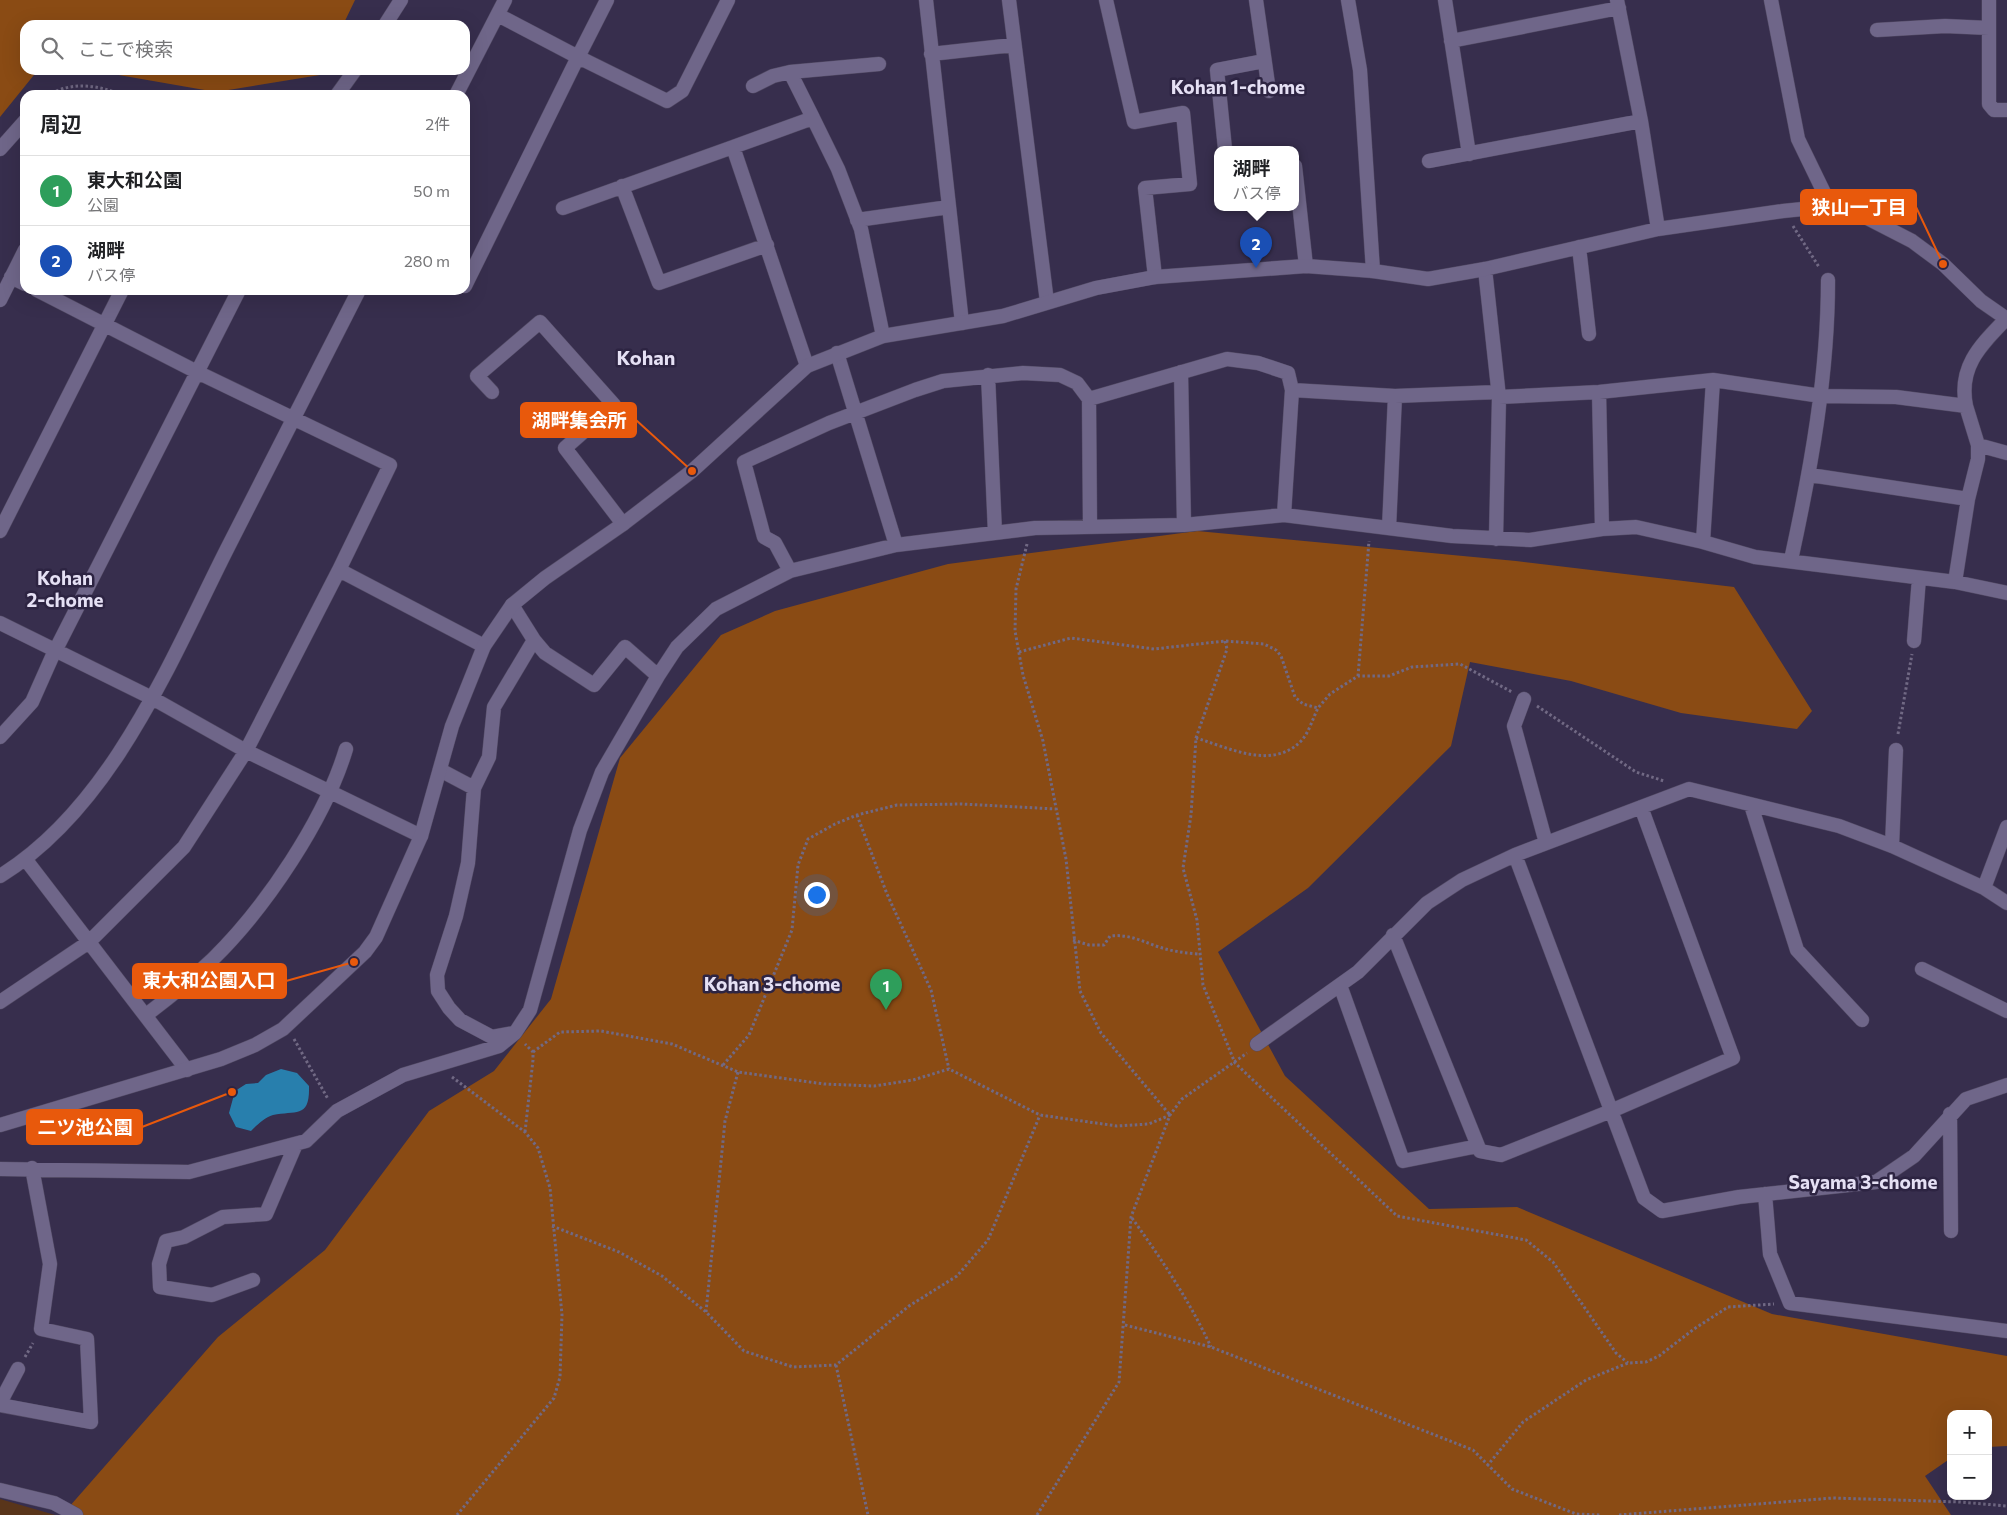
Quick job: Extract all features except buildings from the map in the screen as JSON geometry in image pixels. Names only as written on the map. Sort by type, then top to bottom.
[{"type":"street","points":[[388,20],[401,0]]},
{"type":"street","points":[[470,68],[505,0]]},
{"type":"street","points":[[470,276],[607,0]]},
{"type":"street","points":[[498,15],[667,101],[682,91],[728,0]]},
{"type":"street","points":[[926,0],[962,323]]},
{"type":"street","points":[[1009,0],[1013,45],[1047,302]]},
{"type":"street","points":[[1106,0],[1134,122],[1183,113],[1190,184],[1145,188],[1155,277]]},
{"type":"street","points":[[1256,0],[1269,91]]},
{"type":"street","points":[[1348,0],[1360,70],[1373,271]]},
{"type":"street","points":[[1445,0],[1469,154]]},
{"type":"street","points":[[1771,0],[1798,139],[1830,205]]},
{"type":"street","points":[[1989,0],[1989,104],[1994,110],[2007,110]]},
{"type":"street","points":[[1451,41],[1618,4],[1641,121],[1658,229]]},
{"type":"street","points":[[1877,30],[1945,26],[1988,28]]},
{"type":"street","points":[[931,54],[1013,45]]},
{"type":"street","points":[[1226,146],[1217,70],[1264,61]]},
{"type":"street","points":[[753,86],[773,76],[790,72],[879,64]]},
{"type":"street","points":[[790,72],[838,169],[857,220],[883,336]]},
{"type":"street","points":[[341,90],[351,75]]},
{"type":"street","points":[[459,90],[466,75]]},
{"type":"street","points":[[563,208],[813,118]]},
{"type":"street","points":[[1429,161],[1641,121]]},
{"type":"street","points":[[0,149],[20,127]]},
{"type":"street","points":[[733,147],[807,366]]},
{"type":"street","points":[[622,186],[659,283],[767,246]]},
{"type":"street","points":[[1299,202],[1306,266]]},
{"type":"street","points":[[0,1125],[187,1070],[255,1045],[283,1029],[365,952],[390,910],[421,836],[452,726],[484,646],[512,605],[545,578],[623,524],[692,471],[807,366],[883,336],[1003,316],[1096,288],[1155,277],[1306,266],[1373,271],[1428,279],[1485,269],[1658,229],[1783,211],[1842,205],[1852,208],[1912,241],[1943,264],[1982,301],[2007,319],[1972,357],[1963,390],[1978,446],[1978,459],[1968,499],[1955,582]]},
{"type":"street","points":[[857,220],[949,207]]},
{"type":"street","points":[[1579,247],[1589,334]]},
{"type":"street","points":[[0,300],[20,260]]},
{"type":"street","points":[[1485,269],[1499,395],[1496,539]]},
{"type":"street","points":[[11,277],[20,282]]},
{"type":"street","points":[[1791,560],[1810,475],[1821,396],[1828,313],[1828,280]]},
{"type":"street","points":[[0,1002],[90,942],[184,847],[246,751],[390,466],[197,372],[47,295]]},
{"type":"street","points":[[0,531],[120,295]]},
{"type":"street","points":[[0,737],[32,702],[55,651],[236,295]]},
{"type":"street","points":[[0,876],[26,860],[93,792],[152,698],[356,295]]},
{"type":"street","points":[[492,392],[477,376],[540,322],[614,405],[565,448],[623,524]]},
{"type":"street","points":[[837,353],[896,545]]},
{"type":"street","points":[[1089,399],[1227,359],[1258,364],[1288,373],[1292,390],[1284,515]]},
{"type":"street","points":[[1181,372],[1184,525]]},
{"type":"street","points":[[790,570],[775,543],[764,537],[744,462],[829,423],[943,381],[1022,373],[1060,375],[1076,383],[1089,399],[1090,526]]},
{"type":"street","points":[[988,376],[995,533]]},
{"type":"street","points":[[1292,390],[1395,396],[1499,395],[1600,392],[1713,380],[1821,396],[1896,397],[1966,406]]},
{"type":"street","points":[[1703,542],[1713,380]]},
{"type":"street","points":[[1600,392],[1602,529]]},
{"type":"street","points":[[1390,528],[1395,396]]},
{"type":"street","points":[[1978,446],[2007,453]]},
{"type":"street","points":[[1810,475],[1968,499]]},
{"type":"street","points":[[0,1169],[32,1168],[189,1172],[306,1141],[337,1111],[403,1075],[499,1046],[515,1033],[530,1010],[580,830],[602,772],[658,676],[677,647],[716,609],[790,570],[896,545],[1035,528],[1184,525],[1284,515],[1452,536],[1496,539],[1530,540],[1602,529],[1636,527],[1703,542],[1756,557],[1955,582],[2007,593]]},
{"type":"street","points":[[339,570],[484,646]]},
{"type":"street","points":[[1914,641],[1919,578]]},
{"type":"street","points":[[512,605],[534,640],[545,653],[594,685],[625,647],[658,676]]},
{"type":"street","points":[[0,623],[152,698],[246,751],[421,836]]},
{"type":"street","points":[[515,1033],[492,1037],[460,1020],[449,1008],[438,991],[437,975],[456,916],[468,863],[474,788],[489,757],[494,707],[534,640]]},
{"type":"street","points":[[1524,699],[1514,726],[1546,843]]},
{"type":"street","points":[[146,1015],[194,977],[250,918],[308,833],[329,791],[346,749]]},
{"type":"street","points":[[1892,846],[1896,750]]},
{"type":"street","points":[[440,770],[474,788]]},
{"type":"street","points":[[1257,1044],[1358,972],[1427,903],[1462,880],[1515,855],[1689,789],[1839,826],[1892,846],[1984,888],[2007,903]]},
{"type":"street","points":[[1751,805],[1797,950],[1862,1020]]},
{"type":"street","points":[[1393,935],[1480,1151],[1501,1155],[1611,1111],[1733,1058],[1641,808]]},
{"type":"street","points":[[1984,888],[2007,827]]},
{"type":"street","points":[[1515,855],[1644,1198],[1662,1210],[1765,1194],[1876,1182],[1914,1156],[1950,1114],[1966,1099],[2007,1085]]},
{"type":"street","points":[[26,860],[187,1070]]},
{"type":"street","points":[[1922,969],[2007,1010]]},
{"type":"street","points":[[1340,985],[1403,1161],[1478,1146]]},
{"type":"street","points":[[1950,1114],[1951,1231]]},
{"type":"street","points":[[253,1280],[212,1295],[160,1287],[159,1264],[166,1241],[184,1237],[223,1217],[266,1214],[296,1144]]},
{"type":"street","points":[[18,1369],[0,1404],[91,1422],[87,1339],[41,1329],[50,1264],[32,1168]]},
{"type":"street","points":[[1765,1194],[1770,1254],[1790,1303],[2007,1331]]},
{"type":"street","points":[[0,1490],[54,1503],[76,1515]]},
{"type":"path","points":[[60,90],[70,86],[98,86],[110,90]]},
{"type":"path","points":[[1783,211],[1828,280]]},
{"type":"path","points":[[1024,550],[1016,589],[1015,631],[1023,675],[1043,741],[1066,859],[1073,940],[1080,990],[1101,1033],[1170,1115]]},
{"type":"path","points":[[1358,676],[1369,552]]},
{"type":"path","points":[[1019,652],[1071,638],[1154,649],[1226,641],[1264,644],[1276,650],[1285,663],[1295,697],[1303,704],[1318,708]]},
{"type":"path","points":[[1226,641],[1227,648],[1224,658],[1196,738],[1191,815],[1183,868],[1197,920],[1203,985],[1235,1063],[1397,1216],[1526,1240],[1552,1262],[1616,1353],[1628,1363]]},
{"type":"path","points":[[1896,750],[1914,641]]},
{"type":"path","points":[[1196,738],[1249,755],[1286,753],[1304,738],[1318,708],[1330,694],[1358,676],[1389,676],[1412,667],[1460,664],[1496,681],[1545,710],[1636,772],[1689,789]]},
{"type":"path","points":[[723,1065],[749,1035],[792,930],[798,865],[808,839],[835,824],[857,815],[897,805],[962,804],[1056,809]]},
{"type":"path","points":[[857,815],[887,894],[931,990],[949,1069]]},
{"type":"path","points":[[1073,940],[1089,945],[1104,945],[1110,936],[1120,935],[1141,939],[1181,952],[1199,954]]},
{"type":"path","points":[[533,1052],[560,1032],[601,1031],[672,1044],[738,1072],[824,1084],[874,1086],[913,1080],[949,1069],[1040,1115],[1118,1126],[1149,1124],[1170,1115]]},
{"type":"path","points":[[293,1039],[337,1111]]},
{"type":"path","points":[[1037,1515],[1119,1382],[1125,1324],[1128,1243],[1131,1217],[1170,1115],[1182,1099],[1235,1063],[1257,1044]]},
{"type":"path","points":[[525,1132],[533,1060]]},
{"type":"path","points":[[437,1065],[525,1132],[538,1148],[550,1188],[552,1226],[562,1315],[560,1377],[554,1398],[457,1515]]},
{"type":"path","points":[[706,1312],[725,1121],[738,1072]]},
{"type":"path","points":[[552,1226],[619,1252],[662,1276],[706,1312],[744,1351],[793,1367],[836,1365],[909,1306],[957,1276],[988,1240],[1040,1115]]},
{"type":"path","points":[[1131,1217],[1195,1311],[1211,1347]]},
{"type":"path","points":[[1487,1466],[1523,1422],[1586,1380],[1628,1363],[1646,1362],[1660,1356],[1694,1328],[1728,1307],[1790,1303]]},
{"type":"path","points":[[1125,1324],[1211,1347],[1473,1450],[1512,1489],[1576,1514],[1600,1515]]},
{"type":"path","points":[[18,1369],[41,1329]]},
{"type":"path","points":[[836,1365],[868,1515]]},
{"type":"path","points":[[1619,1515],[1833,1498],[1960,1502],[2007,1506]]},
{"type":"shaded area","points":[[0,0],[355,0],[345,20],[20,20],[20,75],[34,75],[0,117]]},
{"type":"shaded area","points":[[119,75],[320,75],[228,90],[205,90]]},
{"type":"shaded area","points":[[1197,531],[1516,561],[1734,587],[1812,711],[1797,729],[1681,713],[1571,681],[1470,662],[1451,746],[1308,888],[1218,952],[1285,1076],[1429,1209],[1517,1207],[1772,1314],[2007,1356],[2007,1446],[1992,1447],[1992,1410],[1947,1410],[1947,1461],[1925,1476],[1951,1515],[62,1515],[218,1337],[325,1250],[429,1111],[494,1071],[551,999],[620,758],[721,635],[775,611],[948,564]]},
{"type":"shaded area","points":[[0,1499],[55,1515],[0,1515]]},
{"type":"water","points":[[281,1069],[297,1073],[309,1086],[309,1097],[304,1108],[300,1111],[270,1116],[251,1131],[236,1127],[229,1113],[235,1091],[246,1084],[258,1083],[266,1075]]},
{"type":"place","name":"狭山一丁目","points":[[1943,264]]},
{"type":"place","name":"湖畔","points":[[1256,268]]},
{"type":"place","name":"湖畔集会所","points":[[692,471]]},
{"type":"place","name":"東大和公園入口","points":[[354,962]]},
{"type":"place","name":"東大和公園","points":[[886,1010]]},
{"type":"place","name":"二ツ池公園","points":[[232,1092]]},
{"type":"district","name":"Kohan 1-chome","points":[[1238,86]]},
{"type":"district","name":"Kohan","points":[[646,357]]},
{"type":"district","name":"Kohan 2-chome","points":[[65,588]]},
{"type":"district","name":"Kohan 3-chome","points":[[772,983]]},
{"type":"district","name":"Sayama 3-chome","points":[[1863,1181]]}]
